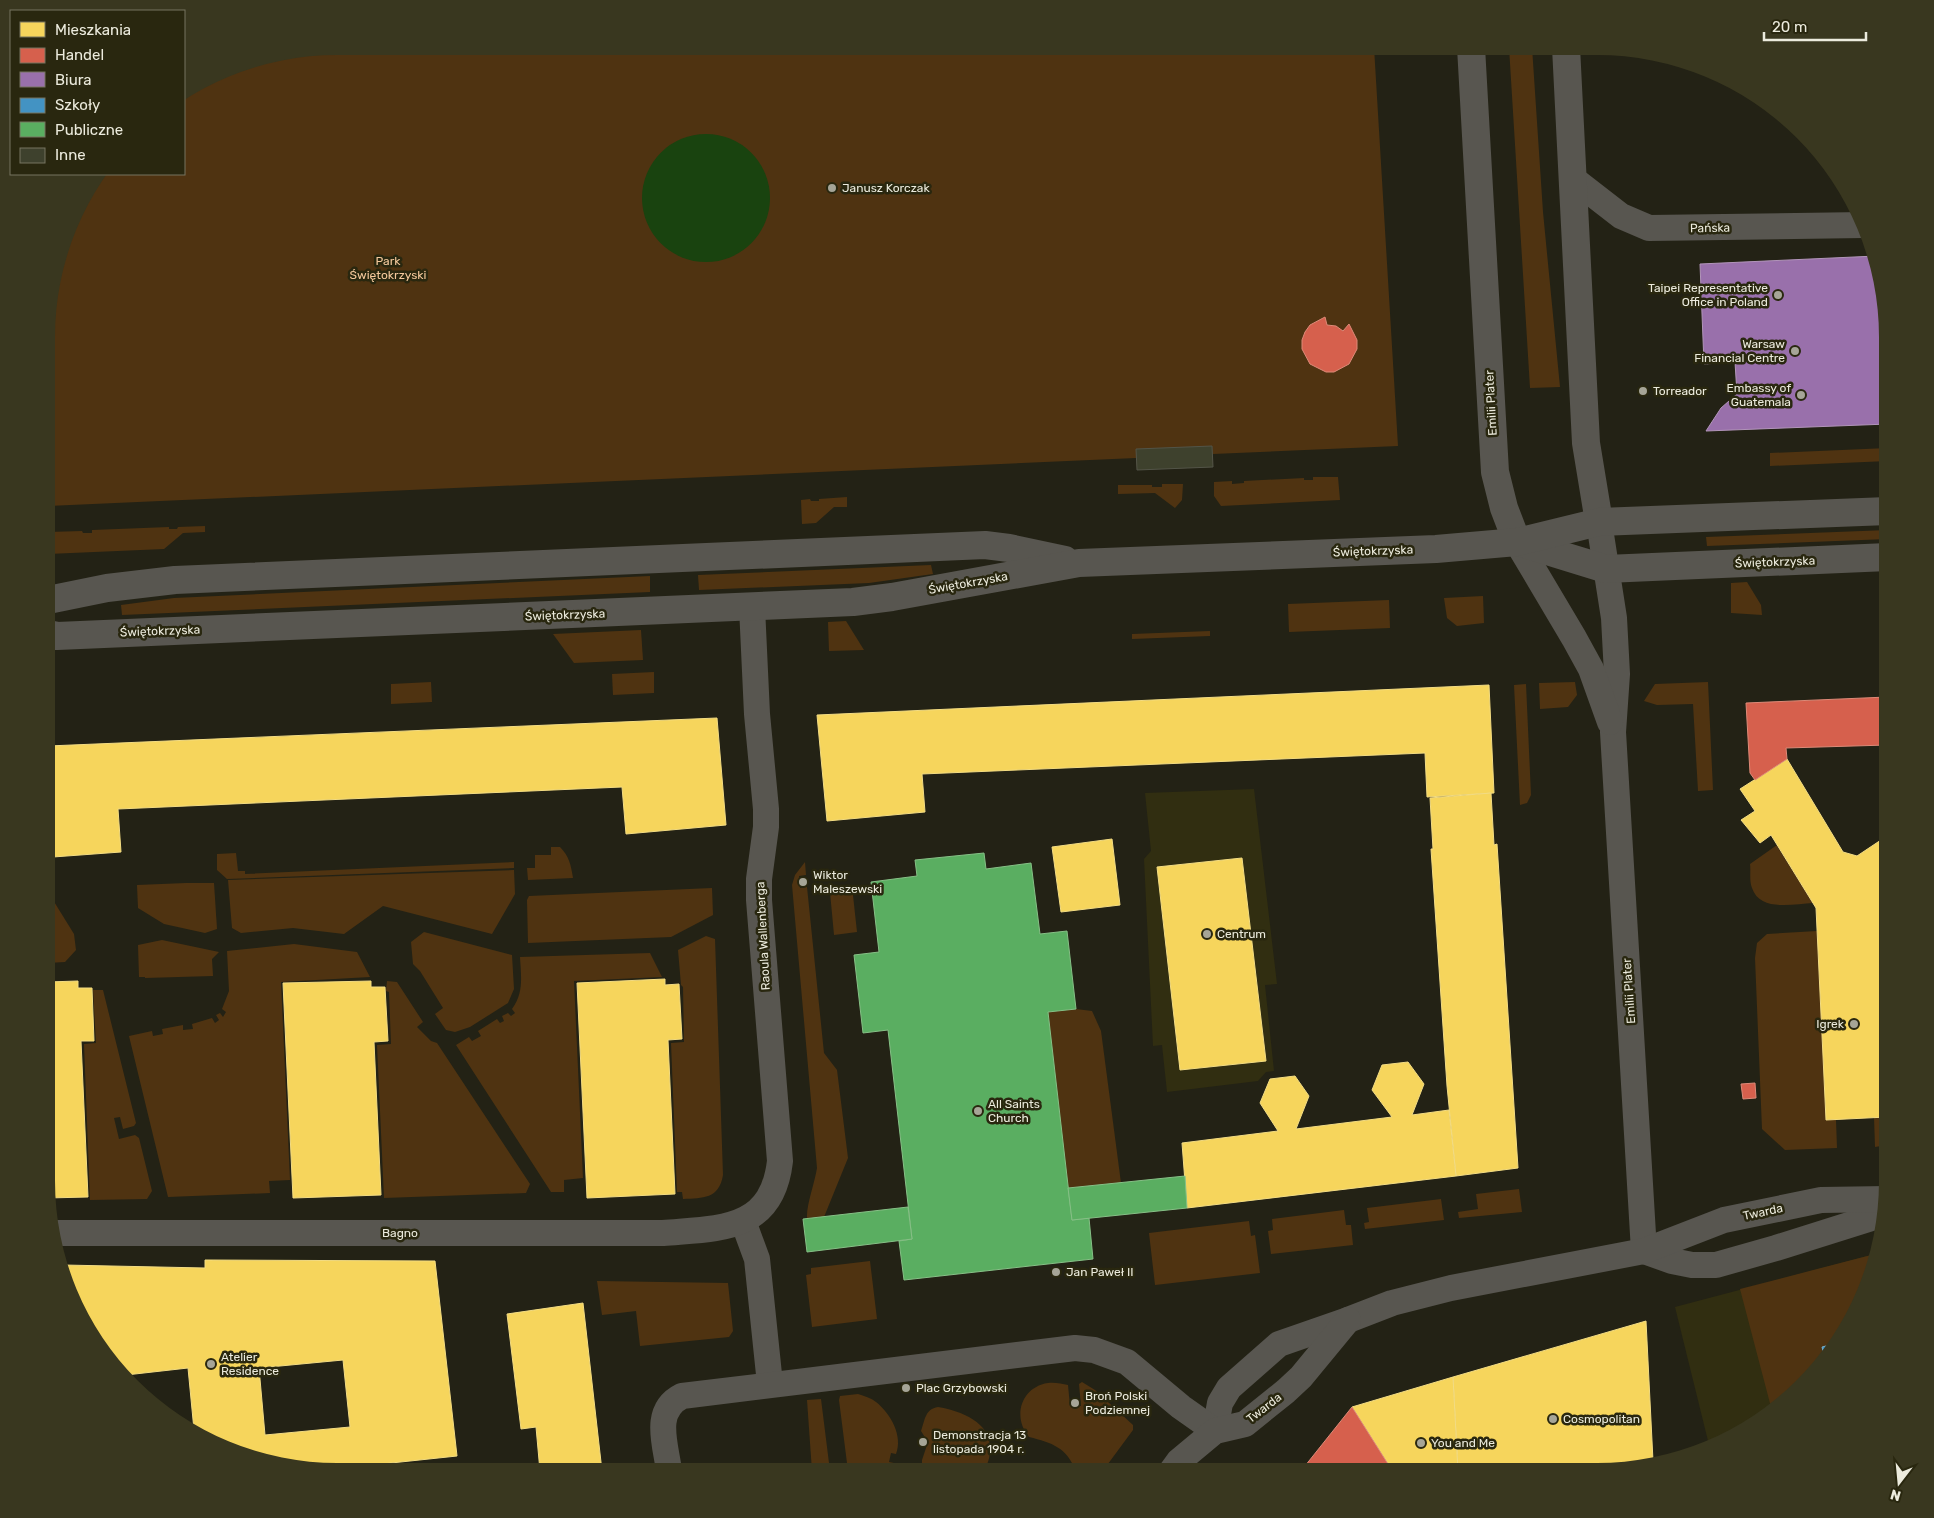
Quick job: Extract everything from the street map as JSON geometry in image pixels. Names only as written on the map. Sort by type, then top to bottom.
[{"type":"street","name":"Emilii Plater","points":[[1472,55],[1495,472],[1504,508],[1517,542],[1591,669],[1613,732]]},
{"type":"street","name":"Emilii Plater","points":[[1566,55],[1586,443],[1614,618],[1616,659],[1613,732],[1644,1251]]},
{"type":"street","name":"Pańska","points":[[1572,178],[1621,216],[1631,222],[1649,228],[1856,225]]},
{"type":"street","name":"Świętokrzyska","points":[[55,634],[77,635],[853,602],[892,597],[1079,563],[1403,550],[1517,542],[1599,522],[1879,511]]},
{"type":"street","name":"Świętokrzyska","points":[[1517,542],[1606,569],[1879,557]]},
{"type":"street","name":"Świętokrzyska","points":[[55,599],[107,588],[175,580],[986,545],[1079,563]]},
{"type":"street","name":"Raoula Wallenberga","points":[[743,1221],[760,1208],[770,1195],[777,1179],[780,1161],[759,900],[759,879],[766,827],[766,809],[757,714],[752,607]]},
{"type":"street","name":"Twarda","points":[[1348,1320],[1301,1377],[1286,1391],[1245,1424],[1215,1431],[1220,1403],[1229,1388],[1279,1344],[1392,1303],[1424,1294],[1644,1251],[1724,1220],[1821,1200],[1878,1199]]},
{"type":"street","points":[[1644,1251],[1672,1261],[1692,1265],[1716,1265],[1877,1216]]},
{"type":"street","name":"Bagno","points":[[60,1233],[663,1233],[710,1229],[743,1221]]},
{"type":"street","points":[[743,1221],[757,1259],[770,1384]]},
{"type":"street","points":[[668,1463],[662,1421],[668,1406],[682,1396],[1074,1348],[1094,1350],[1127,1362],[1181,1407],[1215,1431],[1179,1463]]},
{"type":"shaded area","points":[[706,134],[719,135],[731,139],[751,153],[765,173],[769,185],[769,211],[765,223],[751,243],[731,257],[719,261],[706,262],[693,261],[681,257],[661,243],[647,223],[643,211],[642,198],[643,185],[647,173],[661,153],[681,139],[693,135]]},
{"type":"shaded area","points":[[1254,789],[1277,984],[1265,985],[1274,1071],[1266,1072],[1258,1081],[1167,1092],[1162,1045],[1153,1046],[1144,859],[1151,851],[1145,793]]},
{"type":"shaded area","points":[[1869,1256],[1858,1289],[1832,1338],[1797,1381],[1754,1416],[1708,1441],[1675,1307]]},
{"type":"green space","name":"Park Świętokrzyski","points":[[337,55],[1374,55],[1398,446],[1213,454],[1213,467],[1137,470],[1136,458],[55,506],[55,337],[57,300],[60,282],[76,229],[106,175],[185,175],[185,99],[229,76],[282,60]]},
{"type":"green space","points":[[1509,55],[1533,55],[1543,212],[1560,387],[1530,388]]},
{"type":"green space","points":[[1879,448],[1879,461],[1770,466],[1770,453]]},
{"type":"green space","points":[[1313,477],[1338,477],[1340,500],[1221,506],[1214,496],[1214,482],[1232,481],[1232,484],[1244,483],[1244,481],[1304,478],[1304,480],[1313,480]]},
{"type":"green space","points":[[1162,484],[1183,484],[1182,500],[1175,508],[1155,493],[1118,494],[1118,485],[1152,485],[1152,487],[1162,487]]},
{"type":"green space","points":[[847,497],[847,507],[834,507],[816,523],[802,524],[801,500],[819,501],[819,499]]},
{"type":"green space","points":[[205,526],[205,532],[183,533],[164,549],[55,554],[55,532],[82,531],[83,533],[92,533],[92,530],[169,527],[169,529],[177,529],[178,527]]},
{"type":"green space","points":[[1879,530],[1879,539],[1707,546],[1706,537]]},
{"type":"green space","points":[[931,565],[933,574],[869,583],[699,590],[698,575]]},
{"type":"green space","points":[[650,576],[650,592],[122,615],[121,605],[174,598]]},
{"type":"green space","points":[[1747,582],[1761,605],[1762,615],[1731,613],[1731,583]]},
{"type":"green space","points":[[1483,596],[1484,623],[1457,626],[1447,618],[1444,598]]},
{"type":"green space","points":[[1389,600],[1390,628],[1289,632],[1288,604]]},
{"type":"green space","points":[[846,621],[864,650],[829,651],[828,622]]},
{"type":"green space","points":[[641,630],[643,660],[574,663],[553,634]]},
{"type":"green space","points":[[1210,631],[1210,636],[1132,639],[1132,634]]},
{"type":"green space","points":[[654,672],[654,693],[613,695],[612,674]]},
{"type":"green space","points":[[431,682],[432,702],[391,704],[391,684]]},
{"type":"green space","points":[[1575,682],[1577,695],[1568,707],[1540,709],[1539,683]]},
{"type":"green space","points":[[1708,682],[1713,790],[1698,791],[1693,704],[1657,705],[1644,701],[1655,684]]},
{"type":"green space","points":[[1526,684],[1531,795],[1527,803],[1520,805],[1514,685]]},
{"type":"green space","points":[[1777,845],[1813,903],[1778,905],[1762,901],[1756,896],[1751,885],[1750,864]]},
{"type":"green space","points":[[551,847],[560,847],[566,854],[573,878],[528,880],[527,868],[535,868],[535,855],[551,855]]},
{"type":"green space","points":[[236,853],[238,871],[245,871],[245,874],[514,862],[514,868],[227,879],[217,870],[217,854]]},
{"type":"green space","points":[[805,862],[806,875],[799,876],[800,888],[807,887],[824,1053],[837,1070],[848,1158],[824,1217],[807,1218],[817,1168],[792,885],[795,875]]},
{"type":"green space","points":[[514,870],[515,894],[492,934],[383,906],[344,934],[293,928],[241,933],[232,928],[228,880]]},
{"type":"green space","points":[[214,883],[217,929],[205,933],[164,924],[138,908],[137,885]]},
{"type":"green space","points":[[852,886],[857,932],[834,935],[830,892]]},
{"type":"green space","points":[[712,888],[713,915],[671,937],[528,943],[527,900],[529,896]]},
{"type":"green space","points":[[55,903],[74,934],[76,950],[65,962],[55,963]]},
{"type":"green space","points":[[1817,931],[1826,1120],[1836,1120],[1837,1148],[1785,1150],[1762,1129],[1755,958],[1757,943],[1767,934]]},
{"type":"green space","points":[[424,932],[512,955],[514,989],[508,1003],[470,1027],[455,1032],[446,1030],[435,1014],[443,1008],[420,971],[413,964],[411,942]]},
{"type":"green space","points":[[706,936],[715,939],[723,1175],[718,1189],[709,1196],[683,1199],[682,1192],[677,1192],[671,1043],[684,1042],[683,987],[681,985],[678,950]]},
{"type":"green space","points":[[162,940],[219,952],[212,959],[213,976],[139,977],[138,945]]},
{"type":"green space","points":[[294,944],[357,952],[370,977],[281,982],[290,1180],[269,1181],[270,1193],[168,1197],[129,1036],[152,1031],[153,1036],[163,1034],[162,1029],[183,1025],[183,1030],[193,1029],[192,1024],[212,1018],[215,1023],[219,1020],[216,1015],[220,1013],[223,1017],[226,1012],[222,1009],[229,991],[227,951]]},
{"type":"green space","points":[[650,953],[662,977],[574,981],[583,1178],[564,1180],[564,1192],[551,1192],[456,1045],[469,1037],[472,1041],[481,1036],[478,1031],[497,1019],[500,1023],[504,1021],[502,1016],[508,1013],[511,1016],[515,1013],[512,1009],[520,991],[520,957]]},
{"type":"green space","points":[[387,981],[397,982],[423,1022],[417,1027],[431,1041],[437,1043],[530,1184],[526,1193],[384,1198],[377,1045],[391,1044],[389,992],[386,991]]},
{"type":"green space","points":[[93,990],[103,990],[136,1123],[134,1126],[123,1129],[120,1117],[114,1118],[119,1139],[135,1135],[139,1138],[152,1191],[147,1199],[90,1200],[84,1044],[96,1043]]},
{"type":"green space","points":[[1076,1009],[1092,1011],[1101,1031],[1121,1183],[1068,1188],[1048,1012]]},
{"type":"green space","points":[[1874,1117],[1879,1117],[1879,1146],[1875,1147]]},
{"type":"green space","points":[[1519,1189],[1522,1212],[1459,1218],[1458,1212],[1478,1209],[1476,1194]]},
{"type":"green space","points":[[1441,1199],[1444,1220],[1365,1229],[1364,1223],[1369,1222],[1367,1208]]},
{"type":"green space","points":[[1344,1210],[1346,1225],[1351,1225],[1353,1245],[1271,1254],[1268,1231],[1273,1230],[1272,1219]]},
{"type":"green space","points":[[1249,1221],[1251,1236],[1255,1235],[1260,1273],[1155,1285],[1149,1233]]},
{"type":"green space","points":[[1869,1256],[1858,1289],[1832,1338],[1826,1346],[1822,1347],[1821,1353],[1797,1381],[1770,1404],[1740,1289]]},
{"type":"green space","points":[[870,1261],[877,1319],[812,1327],[806,1275],[811,1274],[811,1268]]},
{"type":"green space","points":[[597,1281],[728,1283],[733,1331],[729,1337],[640,1346],[636,1311],[602,1315]]},
{"type":"green space","points":[[1082,1382],[1095,1390],[1133,1425],[1133,1430],[1109,1463],[1071,1463],[1058,1447],[1029,1437],[1024,1429],[1020,1412],[1022,1404],[1031,1390],[1048,1383],[1068,1385],[1070,1406],[1081,1406],[1079,1384]]},
{"type":"green space","points":[[858,1394],[870,1398],[891,1419],[898,1440],[896,1454],[891,1453],[889,1462],[894,1463],[847,1463],[840,1396]]},
{"type":"green space","points":[[821,1399],[829,1463],[811,1463],[807,1400]]},
{"type":"green space","points":[[938,1407],[956,1411],[973,1419],[980,1425],[986,1432],[989,1440],[990,1452],[987,1463],[922,1463],[928,1442],[921,1431],[928,1413]]},
{"type":"building: Mieszkania","points":[[1489,685],[1494,793],[1427,797],[1425,753],[922,774],[925,812],[827,821],[817,715]]},
{"type":"building: Mieszkania","points":[[717,718],[726,825],[626,834],[622,787],[118,809],[121,852],[55,857],[55,746]]},
{"type":"building: Mieszkania","name":"Igrek","points":[[1787,759],[1843,852],[1857,856],[1879,841],[1879,1117],[1826,1120],[1816,908],[1771,835],[1760,843],[1741,820],[1755,811],[1740,789]]},
{"type":"building: Mieszkania","points":[[1491,793],[1494,845],[1497,844],[1518,1168],[1456,1176],[1447,1086],[1431,849],[1433,849],[1430,798]]},
{"type":"building: Mieszkania","points":[[1112,839],[1120,905],[1061,912],[1052,847]]},
{"type":"building: Mieszkania","points":[[1242,858],[1266,1061],[1180,1070],[1157,867]]},
{"type":"building: Mieszkania","points":[[665,979],[665,985],[679,984],[682,1039],[668,1040],[675,1194],[587,1198],[577,983]]},
{"type":"building: Mieszkania","points":[[78,981],[78,988],[92,988],[94,1041],[81,1041],[88,1197],[56,1198],[55,982]]},
{"type":"building: Mieszkania","points":[[371,981],[371,987],[385,987],[388,1041],[374,1042],[381,1195],[293,1198],[283,983]]},
{"type":"building: Mieszkania","points":[[1408,1062],[1424,1084],[1412,1115],[1449,1110],[1456,1176],[1187,1208],[1182,1143],[1278,1131],[1260,1103],[1270,1079],[1295,1076],[1309,1096],[1296,1129],[1392,1117],[1372,1090],[1382,1065]]},
{"type":"building: Mieszkania","name":"Atelier Residence","points":[[205,1260],[435,1261],[457,1456],[391,1463],[300,1461],[246,1448],[212,1434],[193,1424],[188,1368],[131,1374],[102,1338],[76,1289],[68,1265],[205,1268]],"holes":[[[343,1360],[350,1427],[265,1435],[259,1368]]]},
{"type":"building: Mieszkania","points":[[583,1303],[601,1463],[539,1463],[536,1427],[521,1429],[507,1314]]},
{"type":"building: Mieszkania","name":"Cosmopolitan","points":[[1646,1321],[1653,1458],[1597,1463],[1458,1463],[1453,1377]]},
{"type":"building: Mieszkania","points":[[1453,1377],[1458,1463],[1387,1463],[1352,1407]]},
{"type":"building: Handel","points":[[1325,317],[1327,325],[1336,326],[1343,331],[1349,324],[1357,340],[1357,349],[1349,364],[1334,372],[1326,372],[1310,364],[1302,349],[1302,340],[1310,325]]},
{"type":"building: Handel","points":[[1879,697],[1879,745],[1786,748],[1787,759],[1755,780],[1750,773],[1746,703]]},
{"type":"building: Handel","points":[[1755,1083],[1756,1098],[1743,1099],[1741,1084]]},
{"type":"building: Handel","points":[[1352,1407],[1387,1463],[1307,1463]]},
{"type":"building: Biura","name":"Warsaw Financial Centre","points":[[1867,256],[1877,300],[1879,424],[1706,431],[1721,408],[1737,394],[1735,362],[1704,364],[1700,264]]},
{"type":"building: Publiczne","name":"All Saints Church","points":[[984,853],[986,869],[1031,863],[1040,934],[1067,931],[1076,1009],[1048,1012],[1072,1220],[1089,1218],[1093,1259],[904,1280],[899,1241],[912,1239],[888,1030],[863,1033],[854,955],[879,952],[871,882],[917,876],[915,860]]},
{"type":"building: Publiczne","points":[[1185,1176],[1187,1208],[1072,1220],[1068,1188]]},
{"type":"building: Publiczne","points":[[908,1207],[912,1239],[807,1252],[803,1219]]},
{"type":"building: Inne","points":[[1212,446],[1213,467],[1137,470],[1136,449]]},
{"type":"place","name":"Janusz Korczak","points":[[832,188]]},
{"type":"place","name":"Taipei Representative Office in Poland","points":[[1778,295]]},
{"type":"place","name":"Warsaw Financial Centre","points":[[1795,351]]},
{"type":"place","name":"Torreador","points":[[1643,391]]},
{"type":"place","name":"Embassy of Guatemala","points":[[1801,395]]},
{"type":"place","name":"Wiktor Maleszewski","points":[[803,882]]},
{"type":"place","name":"Centrum","points":[[1207,934]]},
{"type":"place","name":"Igrek","points":[[1854,1024]]},
{"type":"place","name":"All Saints Church","points":[[978,1111]]},
{"type":"place","name":"Jan Paweł II","points":[[1056,1272]]},
{"type":"place","name":"Atelier Residence","points":[[211,1364]]},
{"type":"place","name":"Plac Grzybowski","points":[[906,1388]]},
{"type":"place","name":"Broń Polski Podziemnej","points":[[1075,1403]]},
{"type":"place","name":"Cosmopolitan","points":[[1553,1419]]},
{"type":"place","name":"Demonstracja 13 listopada 1904 r.","points":[[923,1442]]},
{"type":"place","name":"You and Me","points":[[1421,1443]]}]
